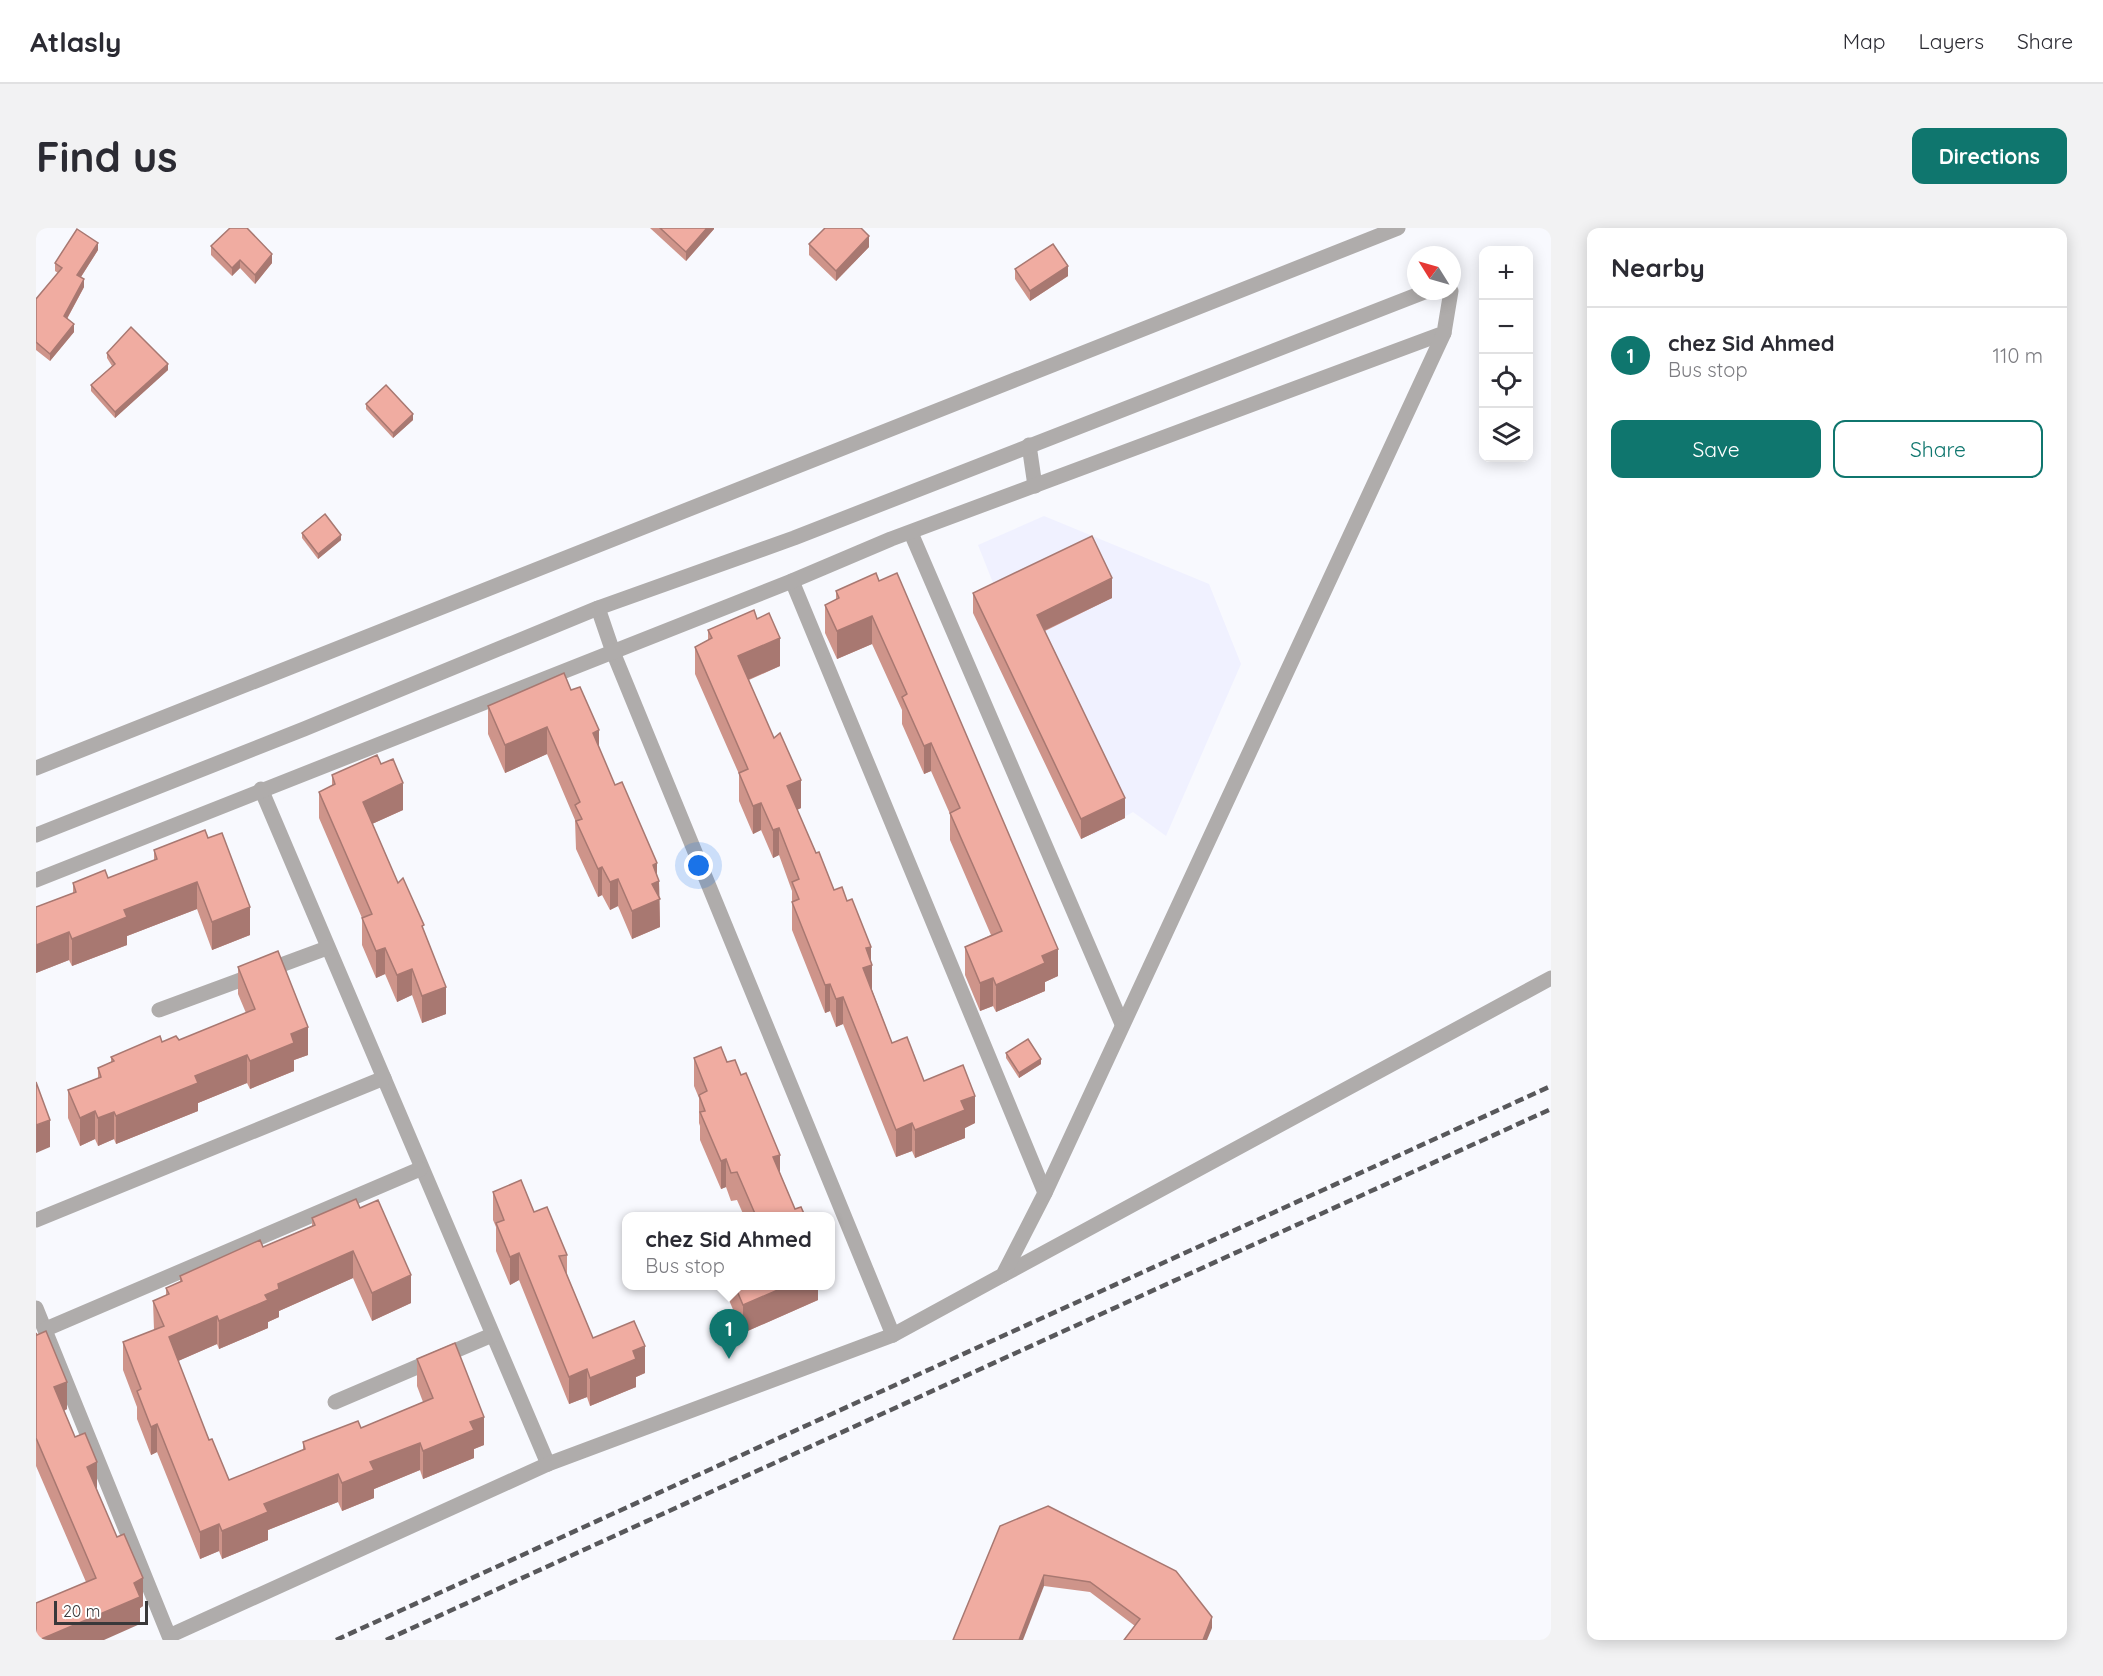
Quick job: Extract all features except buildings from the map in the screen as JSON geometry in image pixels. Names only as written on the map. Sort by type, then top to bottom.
[{"type":"street","points":[[36,768],[1398,228]]},
{"type":"street","points":[[36,835],[304,729],[598,608],[794,538],[1407,299]]},
{"type":"street","points":[[1003,1275],[1045,1193],[1444,333],[1450,300]]},
{"type":"street","points":[[36,880],[911,533],[1444,333]]},
{"type":"street","points":[[1029,445],[1035,486]]},
{"type":"street","points":[[911,533],[1122,1024]]},
{"type":"street","points":[[792,581],[1045,1193]]},
{"type":"street","points":[[598,608],[613,652],[893,1335]]},
{"type":"street","points":[[261,789],[384,1077],[420,1168],[548,1464]]},
{"type":"street","points":[[159,1010],[327,948]]},
{"type":"street","points":[[36,1308],[164,1638],[548,1464],[893,1335],[1551,978]]},
{"type":"street","points":[[36,1220],[384,1077]]},
{"type":"street","points":[[46,1329],[420,1168]]},
{"type":"street","points":[[335,1402],[492,1335]]},
{"type":"shaded area","points":[[1044,516],[1209,584],[1241,664],[1166,836],[1133,812],[1093,835],[978,545]]},
{"type":"railway","points":[[336,1640],[1551,1086]]},
{"type":"railway","points":[[386,1640],[1551,1109]]},
{"type":"place","name":"chez Sid Ahmed","points":[[729,1359]]}]
